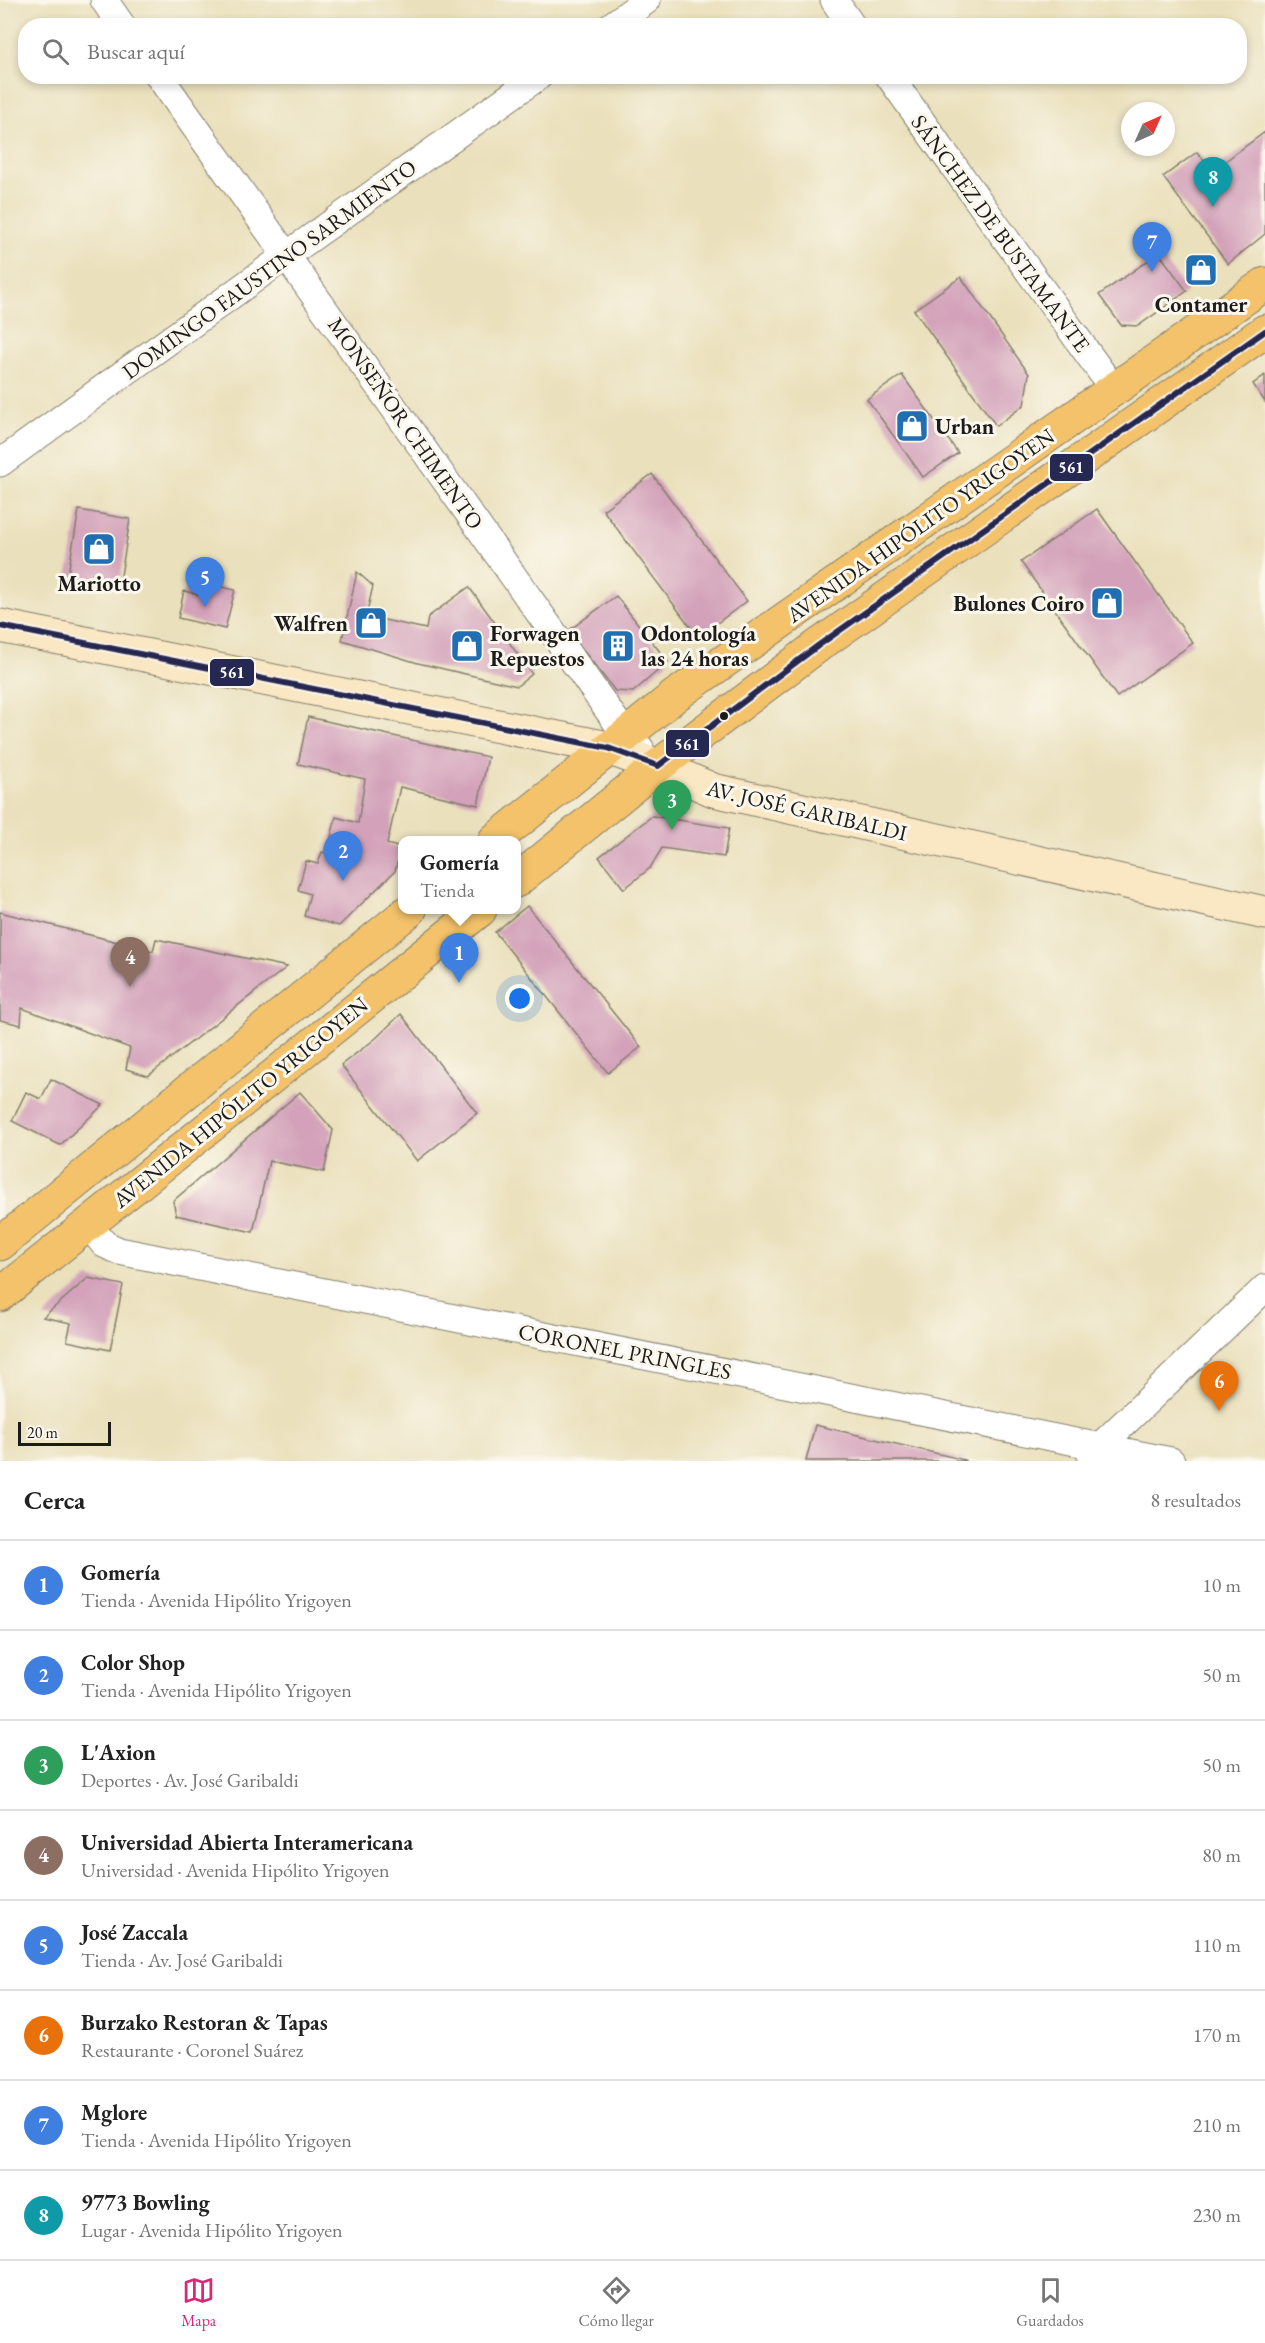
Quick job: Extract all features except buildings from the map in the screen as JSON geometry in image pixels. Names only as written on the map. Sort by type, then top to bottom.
[{"type":"main road","name":"AVENIDA HIPÓLITO YRIGOYEN","points":[[500,836],[686,688],[1265,284]]},
{"type":"main road","name":"AVENIDA HIPÓLITO YRIGOYEN","points":[[521,876],[658,766],[819,645],[1265,331]]},
{"type":"main road","name":"AV. JOSÉ GARIBALDI","points":[[0,626],[617,741],[658,766],[713,790],[1265,913]]},
{"type":"main road","name":"AVENIDA HIPÓLITO YRIGOYEN","points":[[3,1237],[404,914]]},
{"type":"main road","name":"AVENIDA HIPÓLITO YRIGOYEN","points":[[0,1295],[474,914]]},
{"type":"street","points":[[104,0],[116,18]]},
{"type":"street","points":[[622,18],[648,0]]},
{"type":"street","points":[[834,0],[846,18]]},
{"type":"street","name":"MONSEÑOR CHIMENTO","points":[[165,84],[287,255],[617,741]]},
{"type":"street","name":"DOMINGO FAUSTINO SARMIENTO","points":[[0,463],[528,84]]},
{"type":"street","name":"SÁNCHEZ DE BUSTAMANTE","points":[[895,84],[1114,390]]},
{"type":"street","name":"CORONEL PRINGLES","points":[[88,1224],[104,1244],[119,1251],[1093,1453],[1171,1461]]},
{"type":"street","points":[[1093,1453],[1265,1288]]},
{"type":"transit line","name":"561","points":[[0,626],[608,748],[658,766],[819,645],[1265,331]]},
{"type":"place","name":"9773 Bowling","points":[[1213,207]]},
{"type":"place","name":"Contamer","points":[[1201,270]]},
{"type":"place","name":"Mglore","points":[[1152,272]]},
{"type":"place","name":"Urban","points":[[912,426]]},
{"type":"place","name":"Mariotto","points":[[99,549]]},
{"type":"place","name":"Bulones Coiro","points":[[1107,603]]},
{"type":"place","name":"José Zaccala","points":[[205,607]]},
{"type":"place","name":"Walfren","points":[[371,623]]},
{"type":"place","name":"Forwagen Repuestos","points":[[467,646]]},
{"type":"place","name":"Odontología las 24 horas","points":[[618,646]]},
{"type":"place","name":"L'Axion","points":[[672,830]]},
{"type":"place","name":"Color Shop","points":[[343,881]]},
{"type":"place","name":"Gomería","points":[[459,983]]},
{"type":"place","name":"Universidad Abierta Interamericana","points":[[130,987]]},
{"type":"place","name":"Burzako Restoran & Tapas","points":[[1219,1411]]}]
